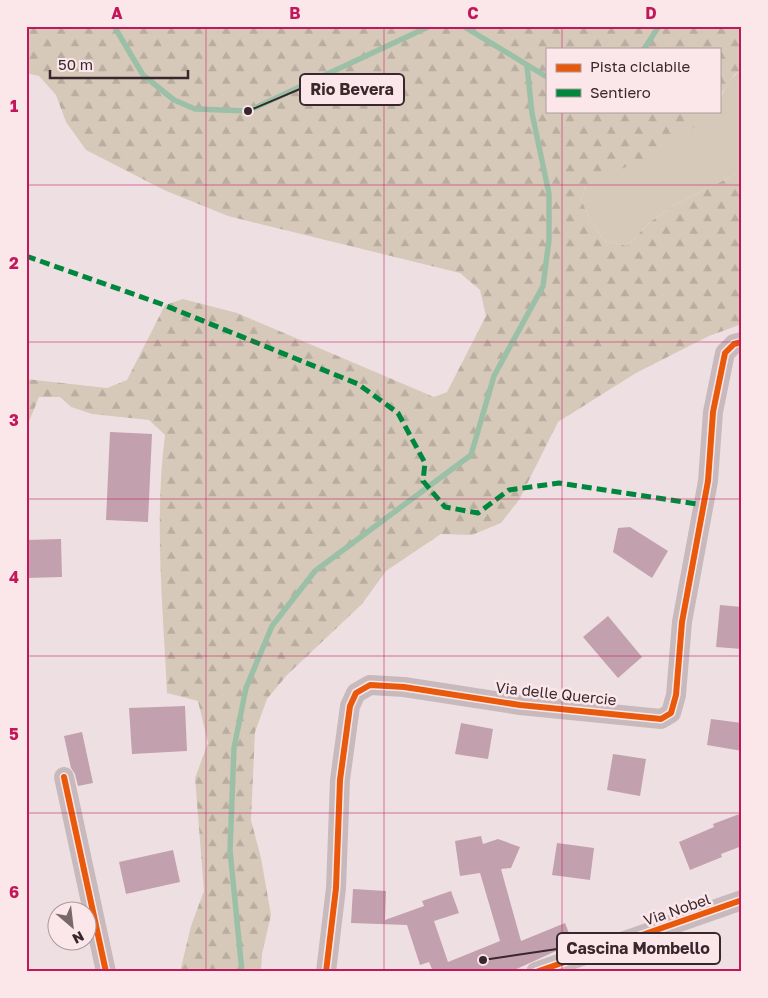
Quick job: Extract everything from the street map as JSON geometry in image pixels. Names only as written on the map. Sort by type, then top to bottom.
[{"type":"street","name":"Via delle Quercie","points":[[326,972],[336,888],[340,780],[350,706],[356,693],[370,685],[404,687],[520,705],[661,718],[671,713],[676,695],[682,622],[708,481],[713,412],[734,347]]},
{"type":"street","points":[[64,777],[106,972]]},
{"type":"street","name":"Via Nobel","points":[[536,972],[742,900]]},
{"type":"green space","points":[[26,26],[742,26],[742,69],[734,75],[720,96],[720,48],[546,48],[546,112],[708,112],[705,118],[667,150],[614,172],[585,187],[581,200],[595,228],[605,241],[627,246],[650,222],[675,205],[742,171],[742,324],[709,336],[636,373],[558,422],[519,500],[501,523],[472,535],[441,534],[386,571],[362,604],[287,675],[267,699],[255,732],[251,820],[261,858],[271,915],[262,954],[261,972],[180,972],[191,926],[204,891],[195,778],[208,743],[198,701],[167,693],[160,532],[160,500],[165,435],[149,420],[92,414],[71,407],[60,397],[39,397],[26,429],[26,379],[107,388],[127,380],[165,305],[183,299],[237,313],[434,397],[447,392],[486,316],[480,290],[460,273],[228,216],[164,190],[86,150],[66,122],[56,95],[39,76],[26,73]]},
{"type":"green space","points":[[742,69],[742,171],[675,205],[650,222],[627,246],[605,241],[595,228],[581,200],[585,187],[705,118],[708,112],[720,112],[720,102],[723,93],[732,78]]},
{"type":"building","points":[[110,432],[152,434],[148,522],[106,520]]},
{"type":"building","points":[[630,527],[668,551],[652,578],[613,552],[618,528]]},
{"type":"building","points":[[61,539],[62,577],[26,578],[26,540]]},
{"type":"building","points":[[720,605],[742,607],[742,649],[716,647]]},
{"type":"building","points":[[608,616],[642,657],[618,678],[583,637]]},
{"type":"building","points":[[185,706],[187,751],[132,754],[129,708]]},
{"type":"building","points":[[711,719],[742,723],[742,751],[707,745]]},
{"type":"building","points":[[461,723],[493,729],[488,759],[455,754]]},
{"type":"building","points":[[82,732],[93,783],[78,786],[75,774],[71,768],[64,736]]},
{"type":"building","points":[[613,754],[646,759],[640,796],[607,790]]},
{"type":"building","points":[[742,813],[742,846],[721,854],[722,857],[690,870],[679,842],[714,827],[713,824]]},
{"type":"building","points":[[481,836],[483,844],[498,839],[520,847],[511,868],[501,869],[521,941],[565,923],[574,946],[556,951],[510,972],[426,972],[432,969],[429,962],[420,965],[407,925],[351,923],[353,889],[386,891],[385,920],[424,906],[422,901],[451,891],[459,913],[434,921],[448,962],[500,941],[480,873],[460,876],[455,841]]},
{"type":"building","points":[[557,843],[594,848],[590,880],[552,875]]},
{"type":"building","points":[[173,850],[180,882],[126,894],[119,862]]},
{"type":"waterway","points":[[114,26],[143,75],[174,100],[195,109],[248,111],[430,26]]},
{"type":"waterway","points":[[463,26],[546,76]]},
{"type":"waterway","points":[[645,48],[659,26]]},
{"type":"waterway","points":[[242,972],[230,850],[234,748],[246,688],[272,626],[315,571],[471,455],[494,376],[543,286],[549,240],[549,194],[532,113],[527,66]]},
{"type":"marked path","points":[[26,256],[164,305],[358,384],[398,413],[425,463],[423,481],[445,507],[478,513],[509,490],[559,483],[704,505]]},
{"type":"cycle path","points":[[326,972],[336,888],[340,780],[350,706],[356,693],[370,685],[404,687],[520,705],[661,719],[671,713],[676,695],[682,622],[708,481],[713,412],[725,353],[734,344],[742,342]]},
{"type":"cycle path","points":[[64,777],[106,972]]},
{"type":"cycle path","points":[[536,972],[742,900]]},
{"type":"place","name":"Rio Bevera","points":[[248,111]]},
{"type":"place","name":"Cascina Mombello","points":[[483,960]]}]
